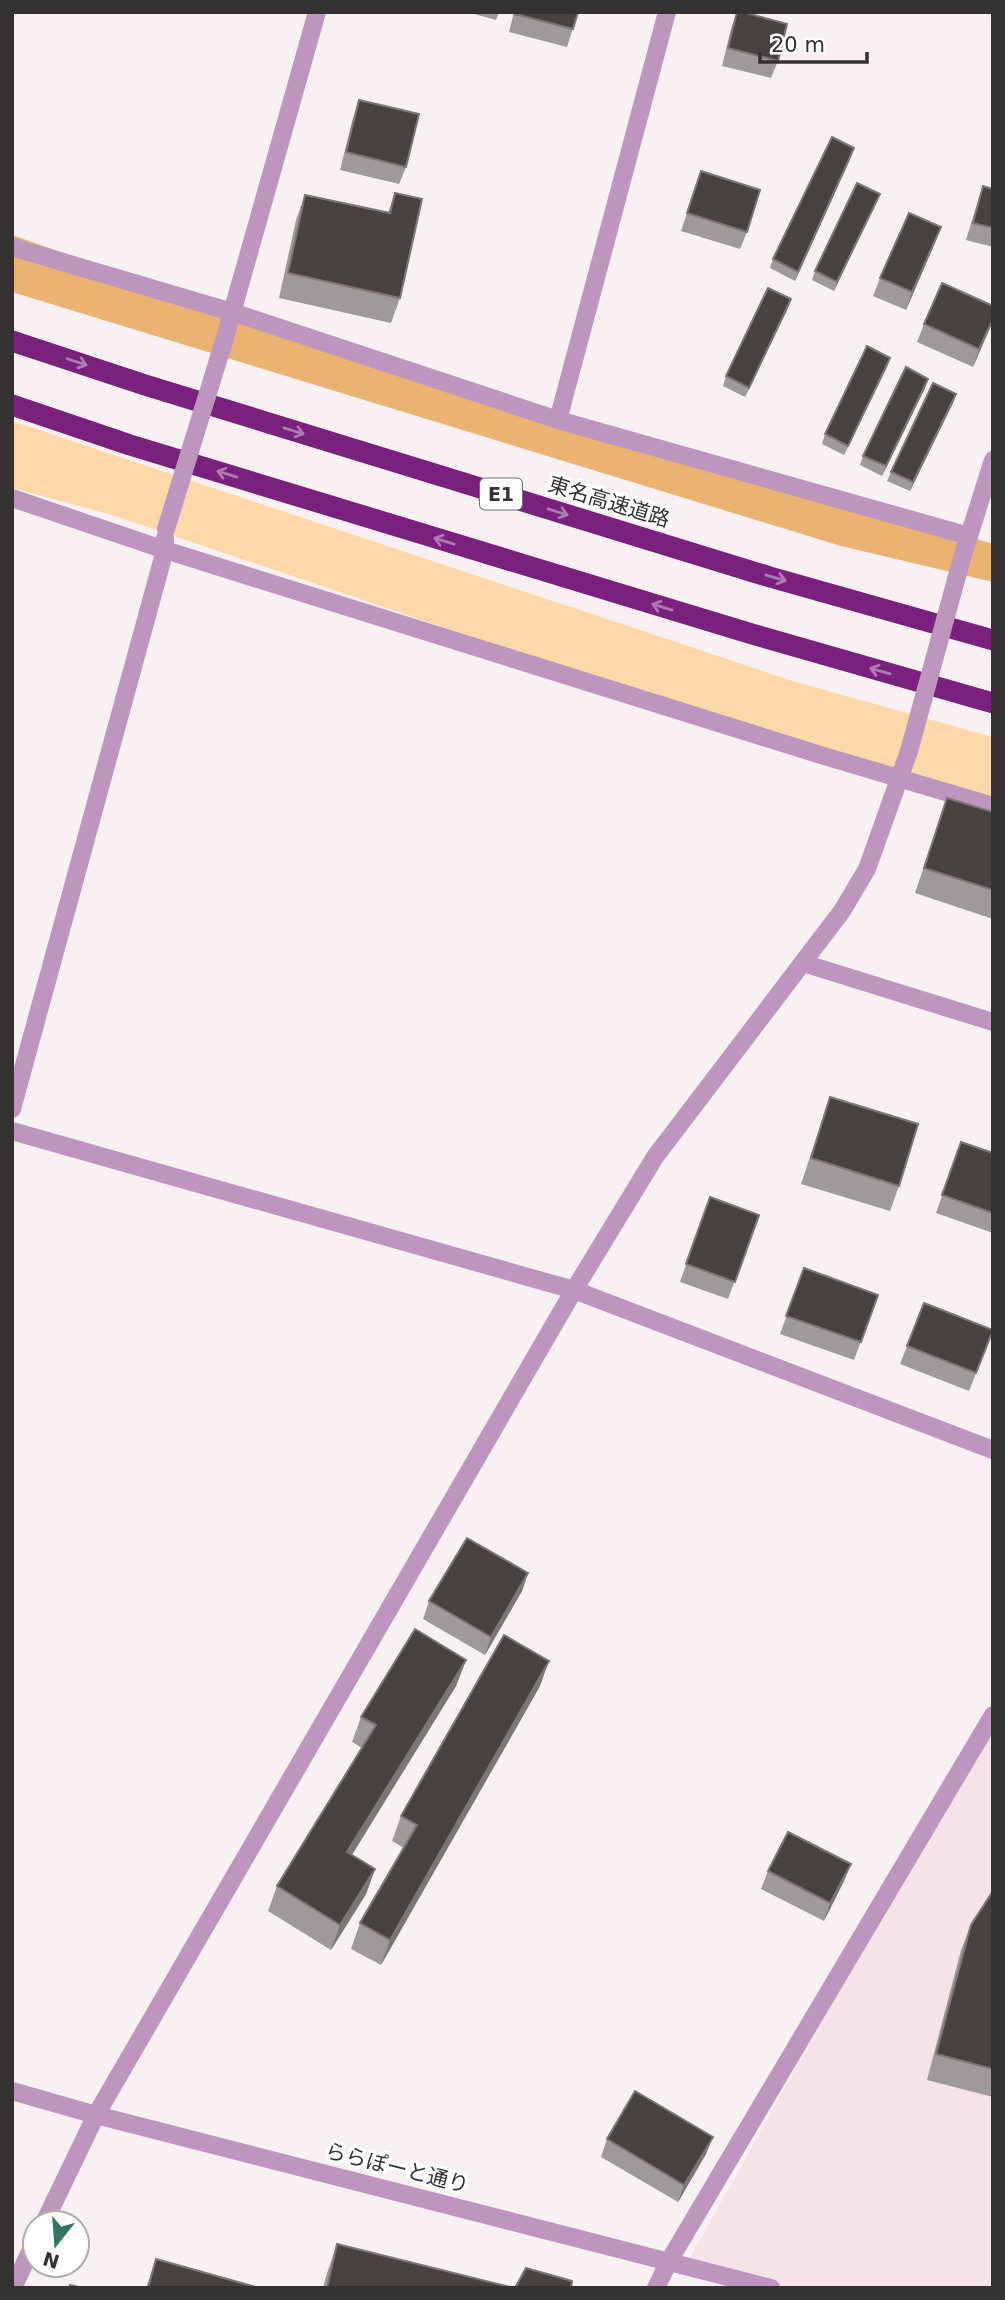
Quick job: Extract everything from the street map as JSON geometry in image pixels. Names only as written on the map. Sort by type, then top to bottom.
[{"type":"highway","name":"東名高速道路","points":[[12,341],[145,385],[744,569],[993,639]]},
{"type":"highway","points":[[12,405],[130,445],[739,631],[993,703]]},
{"type":"street","points":[[12,1109],[164,550],[166,529],[224,341],[317,12]]},
{"type":"street","points":[[558,420],[667,12]]},
{"type":"street","points":[[12,247],[232,313],[558,420],[969,536]]},
{"type":"street","points":[[51,2209],[96,2115],[574,1290],[654,1157],[803,964],[842,911],[867,869],[909,751],[969,536],[986,502],[993,460]]},
{"type":"street","points":[[12,498],[164,550],[993,806]]},
{"type":"street","points":[[803,964],[993,1023]]},
{"type":"street","points":[[12,1131],[574,1290],[991,1442]]},
{"type":"street","points":[[656,2288],[669,2261],[993,1715]]},
{"type":"street","name":"ららぽーと通り","points":[[12,2091],[96,2115],[771,2288]]},
{"type":"street","points":[[13,2288],[21,2271]]},
{"type":"shaded area","points":[[12,235],[232,312],[993,544],[993,582],[841,546],[12,292]]},
{"type":"shaded area","points":[[12,421],[796,682],[993,737],[993,806],[824,756],[112,515],[12,488]]},
{"type":"shaded area","points":[[993,1715],[993,2288],[770,2288],[686,2265]]},
{"type":"building","points":[[578,12],[573,29],[515,14]]},
{"type":"building","points":[[737,12],[787,24],[778,61],[728,48]]},
{"type":"building","points":[[359,100],[419,114],[406,167],[346,152]]},
{"type":"building","points":[[832,137],[854,148],[798,272],[773,259]]},
{"type":"building","points":[[701,171],[760,190],[747,232],[687,213]]},
{"type":"building","points":[[857,183],[880,194],[837,282],[815,271]]},
{"type":"building","points":[[983,186],[993,189],[993,228],[973,223]]},
{"type":"building","points":[[395,193],[422,199],[400,298],[288,273],[305,195],[390,213]]},
{"type":"building","points":[[909,213],[941,227],[912,292],[880,278]]},
{"type":"building","points":[[942,283],[993,306],[993,319],[979,349],[924,324]]},
{"type":"building","points":[[768,288],[791,299],[749,388],[726,376]]},
{"type":"building","points":[[867,346],[890,358],[848,446],[825,434]]},
{"type":"building","points":[[906,367],[928,379],[886,466],[863,456]]},
{"type":"building","points":[[933,383],[956,394],[913,482],[891,472]]},
{"type":"building","points":[[947,798],[993,812],[993,890],[924,868]]},
{"type":"building","points":[[830,1097],[918,1124],[899,1186],[811,1158]]},
{"type":"building","points":[[961,1142],[993,1153],[993,1213],[942,1195]]},
{"type":"building","points":[[710,1197],[759,1215],[735,1282],[686,1264]]},
{"type":"building","points":[[804,1268],[878,1295],[861,1342],[786,1316]]},
{"type":"building","points":[[924,1303],[993,1330],[976,1373],[907,1346]]},
{"type":"building","points":[[467,1538],[528,1573],[491,1637],[429,1601]]},
{"type":"building","points":[[415,1629],[466,1660],[347,1852],[375,1869],[340,1925],[277,1886],[376,1725],[361,1717]]},
{"type":"building","points":[[504,1635],[549,1661],[390,1940],[360,1923],[417,1825],[401,1816]]},
{"type":"building","points":[[788,1832],[851,1864],[830,1903],[768,1871]]},
{"type":"building","points":[[993,1891],[993,2069],[936,2054],[971,1925]]},
{"type":"building","points":[[635,2091],[713,2137],[684,2185],[607,2139]]},
{"type":"building","points":[[337,2244],[514,2288],[327,2288]]},
{"type":"building","points":[[156,2259],[259,2288],[148,2288]]},
{"type":"building","points":[[526,2268],[572,2281],[571,2288],[515,2288]]}]
